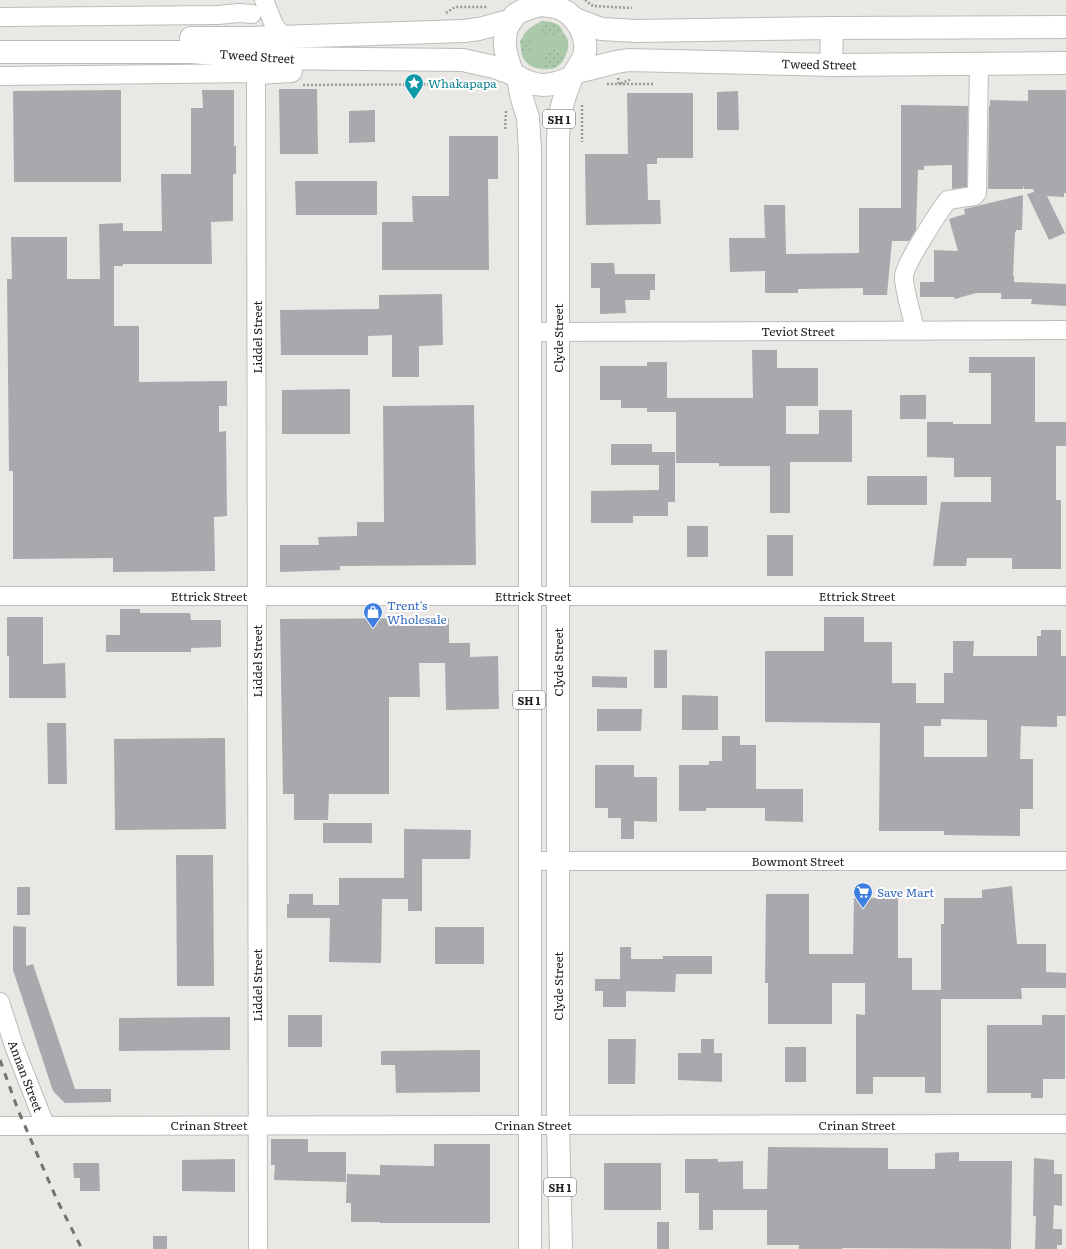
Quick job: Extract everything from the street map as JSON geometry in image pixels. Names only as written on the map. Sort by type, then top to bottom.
[{"type":"main road","points":[[516,12],[540,6],[552,6],[562,9],[574,8],[601,29],[619,31],[832,28],[1066,28]]},
{"type":"main road","name":"Clyde Street","points":[[561,1249],[558,1125],[559,118],[563,99],[573,75],[584,55],[585,45],[583,34],[574,8]]},
{"type":"main road","name":"Tweed Street","points":[[0,52],[164,45],[250,38],[464,31],[479,29],[516,12]]},
{"type":"main road","name":"SH 1","points":[[516,12],[505,39],[504,50],[515,76],[528,118],[530,142],[530,1249]]},
{"type":"main road","points":[[830,65],[832,28]]},
{"type":"main road","name":"Tweed Street","points":[[0,38],[164,45],[213,53],[263,58],[340,60],[463,60],[494,67],[515,76]]},
{"type":"main road","points":[[250,38],[271,48],[314,52],[340,60]]},
{"type":"main road","points":[[256,73],[316,69],[340,60]]},
{"type":"main road","name":"Tweed Street","points":[[573,75],[607,63],[629,60],[830,65],[1066,63]]},
{"type":"main road","points":[[515,76],[537,86],[547,85],[573,75]]},
{"type":"street","points":[[264,0],[274,25],[283,37]]},
{"type":"street","points":[[0,17],[218,15],[239,12],[253,7],[250,38]]},
{"type":"street","points":[[916,330],[904,276],[908,263],[940,210],[948,200],[974,196],[977,193],[979,63]]},
{"type":"street","points":[[0,76],[256,73]]},
{"type":"street","name":"Liddel Street","points":[[256,73],[258,1249]]},
{"type":"street","name":"Teviot Street","points":[[530,332],[1066,330]]},
{"type":"street","name":"Ettrick Street","points":[[0,596],[1066,596]]},
{"type":"street","name":"Bowmont Street","points":[[530,861],[1066,861]]},
{"type":"street","name":"Annan Street","points":[[0,1002],[14,1046],[45,1125]]},
{"type":"street","name":"Crinan Street","points":[[0,1126],[1066,1124]]},
{"type":"path","points":[[574,8],[593,6],[632,8]]},
{"type":"path","points":[[446,12],[455,7],[490,7]]},
{"type":"path","points":[[296,85],[483,84]]},
{"type":"path","points":[[606,84],[653,84]]},
{"type":"path","points":[[582,102],[582,142]]},
{"type":"path","points":[[505,129],[506,108]]},
{"type":"green space","points":[[542,21],[540,25],[560,35],[563,32],[566,35],[568,45],[564,59],[557,49],[551,48],[546,53],[542,69],[530,66],[522,56],[525,54],[531,40],[522,38],[528,30]]},
{"type":"green space","points":[[542,21],[557,24],[563,32],[560,35],[555,36],[543,33],[541,30]]},
{"type":"green space","points":[[522,38],[531,40],[533,43],[533,48],[530,52],[522,56],[520,41]]},
{"type":"green space","points":[[551,48],[557,49],[564,59],[555,68],[542,69],[546,53]]},
{"type":"building","points":[[279,89],[317,89],[318,154],[280,154]]},
{"type":"building","points":[[121,90],[121,182],[14,182],[13,91]]},
{"type":"building","points":[[202,90],[234,90],[234,146],[236,146],[236,174],[233,174],[233,221],[211,222],[212,264],[123,264],[123,266],[114,266],[114,326],[139,326],[139,382],[227,381],[227,406],[219,406],[219,432],[226,431],[227,516],[214,517],[215,571],[113,572],[113,558],[13,559],[13,471],[9,471],[7,279],[12,279],[11,237],[67,237],[67,279],[100,279],[99,224],[123,223],[123,231],[162,231],[161,174],[191,174],[191,108],[203,108]]},
{"type":"building","points":[[1028,90],[1066,90],[1066,193],[1064,193],[1064,197],[1047,196],[1065,233],[1049,240],[1027,194],[1034,192],[1033,189],[1024,189],[1023,185],[1023,189],[988,189],[990,100],[1028,101]]},
{"type":"building","points":[[738,91],[739,130],[717,130],[717,92]]},
{"type":"building","points":[[627,93],[693,93],[693,158],[657,158],[657,164],[647,164],[648,200],[660,200],[661,224],[586,225],[585,154],[628,154]]},
{"type":"building","points":[[901,105],[968,106],[967,187],[952,189],[952,165],[924,166],[924,170],[918,170],[916,230],[909,241],[892,241],[887,295],[863,295],[863,288],[798,289],[798,293],[765,293],[765,271],[730,272],[729,238],[765,238],[764,205],[785,205],[786,254],[859,253],[859,208],[901,208]]},
{"type":"building","points":[[375,110],[375,142],[349,143],[349,111]]},
{"type":"building","points":[[449,136],[498,136],[498,179],[488,179],[489,270],[382,270],[382,222],[413,222],[412,196],[449,196]]},
{"type":"building","points":[[295,181],[377,181],[377,215],[296,215]]},
{"type":"building","points":[[1023,195],[1022,230],[1016,230],[1015,232],[1014,282],[1066,284],[1066,306],[1031,304],[1032,299],[1001,299],[1001,293],[976,293],[955,299],[954,297],[920,297],[920,282],[934,282],[934,250],[958,251],[949,219],[965,214],[964,209]]},
{"type":"building","points":[[591,263],[614,263],[615,274],[655,274],[655,290],[650,290],[650,300],[625,300],[626,313],[600,314],[600,288],[591,288]]},
{"type":"building","points":[[442,294],[443,345],[419,346],[419,377],[392,377],[392,335],[368,336],[368,355],[281,355],[280,310],[379,309],[379,295]]},
{"type":"building","points":[[752,350],[777,350],[777,368],[818,368],[818,406],[786,406],[786,434],[819,434],[819,410],[852,410],[852,462],[790,462],[790,513],[770,513],[770,466],[719,466],[719,463],[676,463],[676,412],[647,412],[647,408],[621,408],[621,400],[600,400],[600,366],[647,366],[647,362],[667,362],[667,398],[753,398]]},
{"type":"building","points":[[969,357],[1035,357],[1035,422],[1066,422],[1066,446],[1056,446],[1056,500],[1061,500],[1061,569],[1012,569],[1012,558],[967,558],[966,566],[933,566],[941,502],[991,502],[991,477],[954,477],[954,458],[927,457],[927,422],[991,424],[991,373],[969,373]]},
{"type":"building","points":[[350,389],[350,434],[282,434],[282,390]]},
{"type":"building","points":[[900,395],[926,395],[926,419],[900,419]]},
{"type":"building","points":[[474,405],[476,565],[340,566],[340,570],[280,572],[280,545],[319,545],[318,537],[357,536],[357,522],[384,522],[383,406]]},
{"type":"building","points":[[611,444],[652,444],[652,452],[675,452],[675,502],[668,502],[668,516],[633,516],[633,523],[591,523],[591,491],[659,490],[659,465],[611,465]]},
{"type":"building","points":[[867,476],[927,476],[927,505],[867,505]]},
{"type":"building","points":[[687,526],[708,526],[708,557],[687,557]]},
{"type":"building","points":[[767,535],[793,535],[793,576],[767,576]]},
{"type":"building","points":[[120,609],[140,609],[140,613],[190,613],[191,620],[221,620],[221,647],[191,648],[191,652],[106,652],[106,635],[120,635]]},
{"type":"building","points":[[7,617],[43,617],[43,664],[65,663],[66,698],[9,698]]},
{"type":"building","points":[[824,617],[864,617],[864,642],[892,642],[892,683],[916,683],[916,703],[944,703],[944,673],[953,673],[953,641],[974,641],[973,656],[1037,656],[1037,636],[1041,636],[1041,630],[1061,630],[1061,656],[1066,656],[1066,716],[1057,716],[1057,727],[1021,726],[1020,759],[1033,759],[1033,809],[1020,809],[1020,836],[944,835],[944,831],[879,831],[880,723],[765,722],[765,651],[824,651]],"holes":[[[941,719],[987,720],[987,757],[924,757],[924,726],[941,726]]]},
{"type":"building","points":[[449,618],[449,643],[470,643],[470,657],[498,656],[499,709],[446,710],[445,663],[419,663],[420,697],[389,697],[389,794],[329,794],[328,820],[294,820],[294,794],[283,794],[280,619]]},
{"type":"building","points":[[654,650],[667,650],[667,688],[654,688]]},
{"type":"building","points":[[592,676],[627,677],[627,688],[592,687]]},
{"type":"building","points":[[682,695],[718,696],[718,730],[682,730]]},
{"type":"building","points":[[597,709],[642,709],[641,731],[597,731]]},
{"type":"building","points":[[47,723],[66,723],[67,784],[48,784]]},
{"type":"building","points":[[722,736],[740,736],[740,745],[756,745],[756,789],[803,789],[803,822],[765,821],[765,808],[706,808],[706,811],[679,811],[679,765],[709,765],[709,761],[722,761]]},
{"type":"building","points":[[225,738],[226,829],[115,830],[114,739]]},
{"type":"building","points":[[595,765],[634,765],[634,777],[657,777],[657,822],[634,821],[634,839],[621,839],[621,818],[608,818],[608,808],[595,808]]},
{"type":"building","points":[[323,823],[372,823],[372,843],[323,843]]},
{"type":"building","points":[[404,829],[471,830],[470,859],[422,859],[422,911],[408,911],[408,899],[382,899],[381,963],[329,962],[330,918],[287,918],[289,894],[313,894],[313,905],[339,905],[339,878],[404,878]]},
{"type":"building","points":[[176,855],[213,855],[214,986],[177,986]]},
{"type":"building","points":[[1012,886],[1017,944],[1046,944],[1046,972],[1066,973],[1066,988],[1021,988],[1022,999],[941,999],[941,1093],[925,1093],[925,1077],[873,1077],[873,1094],[856,1094],[856,1014],[865,1015],[865,983],[832,983],[832,1024],[768,1024],[768,983],[765,983],[766,894],[809,894],[809,954],[853,954],[854,898],[898,898],[898,958],[912,958],[912,990],[941,990],[941,924],[944,924],[944,898],[982,898],[982,890]]},
{"type":"building","points":[[17,887],[30,887],[30,915],[17,915]]},
{"type":"building","points":[[13,926],[26,927],[26,966],[33,964],[75,1089],[111,1089],[111,1102],[65,1103],[53,1091],[13,970]]},
{"type":"building","points":[[435,927],[484,927],[484,964],[435,964]]},
{"type":"building","points":[[620,947],[631,947],[631,959],[663,959],[663,956],[712,956],[712,974],[676,974],[675,992],[626,991],[626,1007],[603,1007],[603,991],[595,991],[595,979],[620,979]]},
{"type":"building","points":[[288,1015],[322,1015],[322,1047],[288,1047]]},
{"type":"building","points":[[1042,1015],[1065,1015],[1065,1079],[1043,1079],[1043,1098],[1031,1098],[1031,1093],[987,1093],[987,1025],[1042,1025]]},
{"type":"building","points":[[230,1017],[230,1050],[119,1051],[119,1018]]},
{"type":"building","points":[[608,1039],[636,1039],[635,1084],[608,1084]]},
{"type":"building","points":[[701,1039],[714,1039],[714,1053],[722,1053],[722,1082],[678,1080],[678,1053],[701,1053]]},
{"type":"building","points":[[785,1047],[806,1047],[806,1082],[785,1082]]},
{"type":"building","points":[[480,1050],[480,1092],[396,1093],[395,1065],[381,1065],[381,1051]]},
{"type":"building","points":[[271,1139],[308,1139],[308,1152],[346,1152],[346,1182],[274,1180],[275,1165],[271,1165]]},
{"type":"building","points":[[434,1144],[490,1144],[490,1223],[351,1222],[351,1203],[346,1203],[347,1174],[380,1175],[380,1165],[434,1166]]},
{"type":"building","points":[[768,1147],[888,1148],[888,1169],[935,1169],[935,1153],[959,1152],[959,1161],[1012,1161],[1011,1249],[799,1249],[799,1245],[767,1245],[767,1210],[713,1210],[713,1230],[699,1230],[699,1193],[685,1193],[685,1159],[718,1159],[718,1162],[743,1161],[743,1189],[767,1189]]},
{"type":"building","points":[[1034,1158],[1054,1160],[1054,1174],[1062,1174],[1062,1206],[1054,1205],[1053,1229],[1062,1229],[1062,1245],[1057,1245],[1057,1249],[1035,1249],[1036,1216],[1033,1216]]},
{"type":"building","points":[[235,1159],[235,1192],[182,1191],[182,1160]]},
{"type":"building","points":[[73,1163],[99,1163],[100,1191],[80,1191],[80,1178],[74,1178]]},
{"type":"building","points":[[604,1163],[661,1163],[661,1210],[604,1210]]},
{"type":"building","points":[[657,1222],[669,1222],[669,1249],[657,1249]]},
{"type":"building","points":[[153,1236],[167,1236],[167,1249],[153,1249]]},
{"type":"railway","points":[[0,1060],[18,1110],[57,1200],[82,1249]]},
{"type":"place","name":"Whakapapa","points":[[414,100]]},
{"type":"place","name":"Trent's Wholesale","points":[[373,629]]},
{"type":"place","name":"Save Mart","points":[[863,909]]}]
